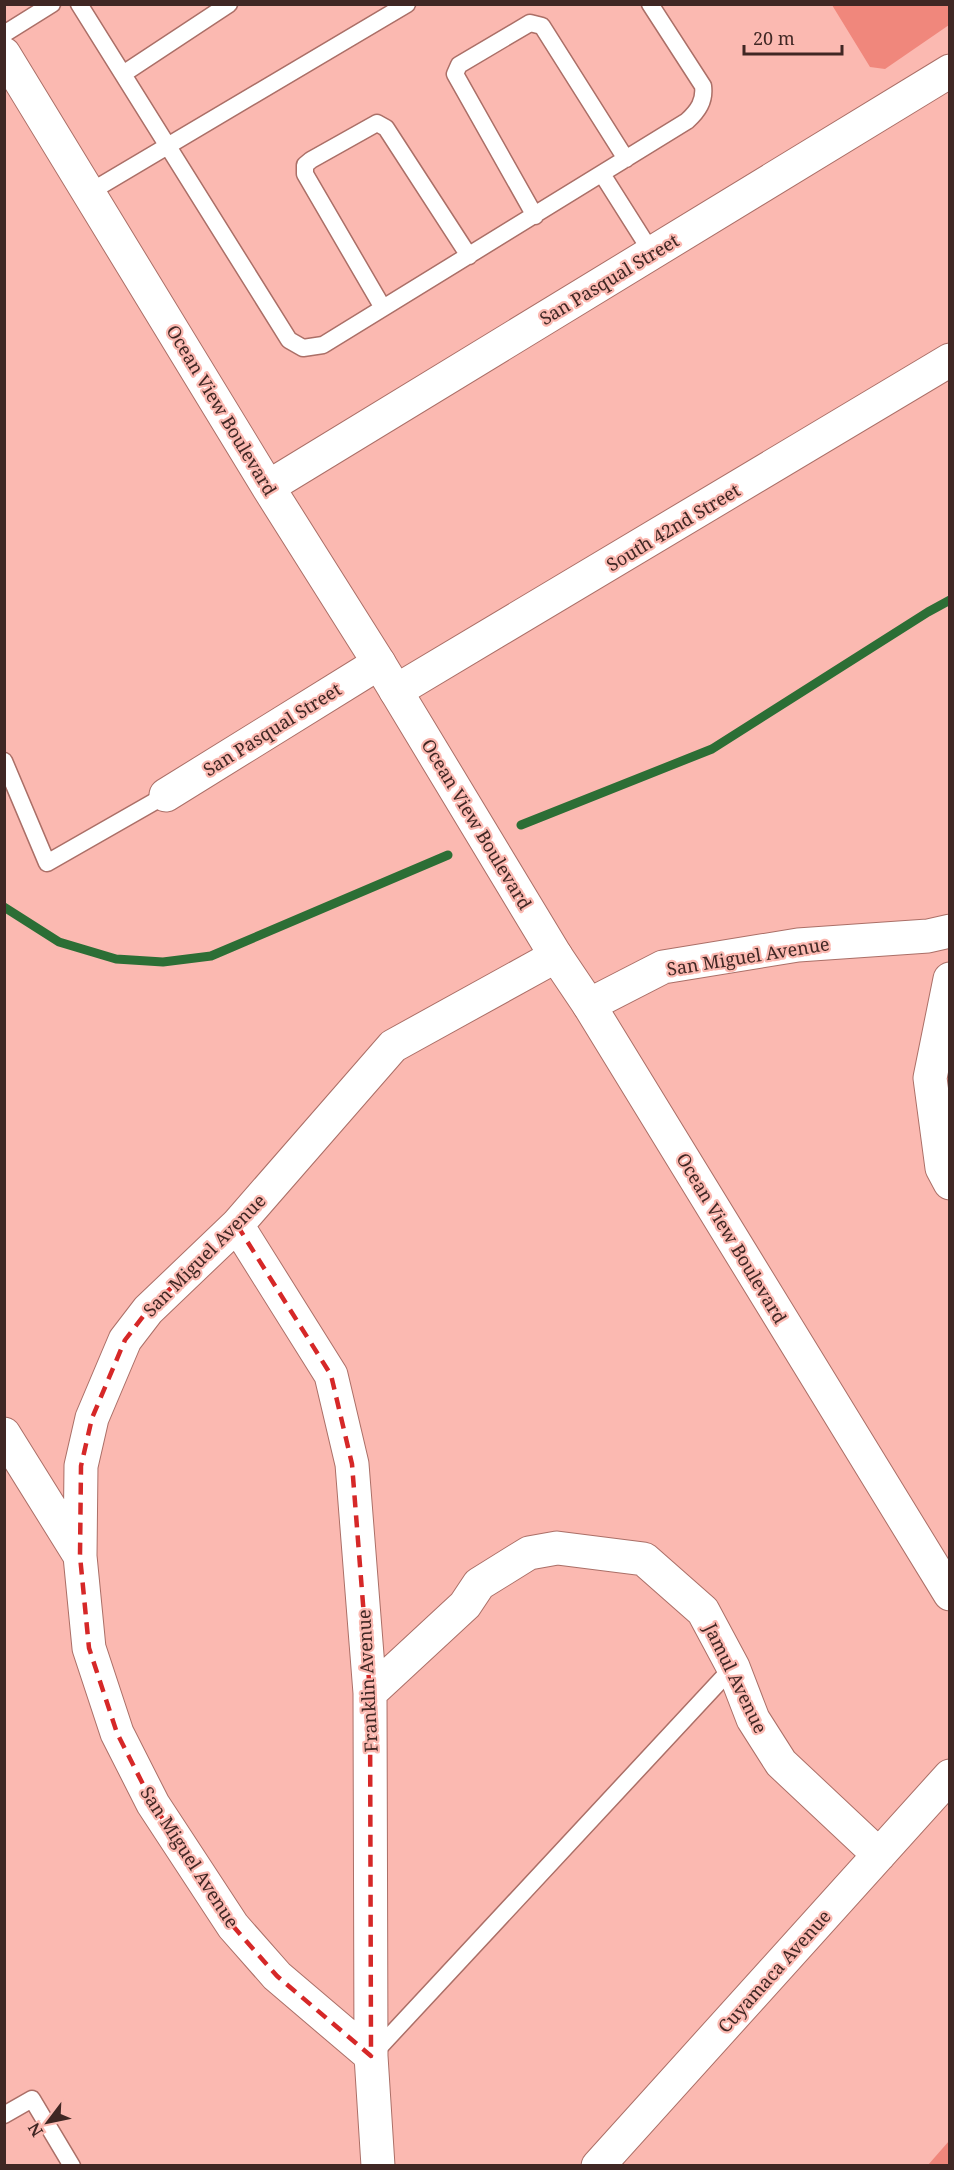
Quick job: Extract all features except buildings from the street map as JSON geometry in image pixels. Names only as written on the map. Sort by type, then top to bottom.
[{"type":"street","name":"Ocean View Boulevard","points":[[4,54],[950,1594]]},
{"type":"street","name":"San Pasqual Street","points":[[268,487],[950,71]]},
{"type":"street","name":"South 42nd Street","points":[[396,691],[950,360]]},
{"type":"street","name":"San Pasqual Street","points":[[166,795],[379,663]]},
{"type":"street","name":"San Miguel Avenue","points":[[589,1005],[663,967],[798,945],[928,936],[950,932]]},
{"type":"street","name":"San Miguel Avenue","points":[[370,2056],[277,1976],[233,1926],[153,1804],[117,1733],[89,1648],[80,1556],[81,1466],[92,1418],[126,1340],[148,1310],[237,1225],[393,1046],[556,956]]},
{"type":"street","points":[[950,979],[930,1078],[942,1168],[950,1183]]},
{"type":"street","name":"Franklin Avenue","points":[[237,1225],[331,1375],[352,1464],[370,1693],[370,2056],[378,2166]]},
{"type":"street","points":[[4,1434],[80,1556]]},
{"type":"street","name":"Jamul Avenue","points":[[370,1693],[465,1605],[479,1584],[529,1553],[557,1548],[644,1559],[703,1611],[733,1667],[753,1719],[781,1763],[879,1855]]},
{"type":"street","name":"Cuyamaca Avenue","points":[[598,2166],[950,1776]]},
{"type":"lane","points":[[4,33],[52,4]]},
{"type":"lane","points":[[79,4],[289,340],[303,348],[323,345],[602,174],[687,121],[697,112],[704,96],[703,86],[650,4]]},
{"type":"lane","points":[[123,74],[229,4]]},
{"type":"lane","points":[[90,192],[407,4]]},
{"type":"lane","points":[[534,216],[455,74],[459,65],[530,23],[542,26],[626,159]]},
{"type":"lane","points":[[383,308],[305,174],[305,165],[311,160],[376,123],[386,128],[469,256]]},
{"type":"lane","points":[[602,174],[652,253]]},
{"type":"lane","points":[[4,761],[47,863],[166,795]]},
{"type":"lane","points":[[370,2056],[733,1667]]},
{"type":"lane","points":[[4,2115],[32,2098],[72,2166]]},
{"type":"highlighted area","points":[[237,1225],[331,1375],[352,1464],[370,1693],[371,2056],[277,1976],[233,1926],[153,1804],[117,1733],[89,1648],[80,1556],[81,1466],[92,1418],[125,1340],[148,1310]]},
{"type":"shaded area","points":[[832,5],[949,5],[949,25],[885,69],[870,67]]},
{"type":"shaded area","points":[[949,2141],[949,2165],[928,2165]]},
{"type":"waterway","points":[[521,825],[712,749],[950,600]]},
{"type":"waterway","points":[[4,907],[59,942],[116,959],[163,962],[211,956],[448,855]]}]
